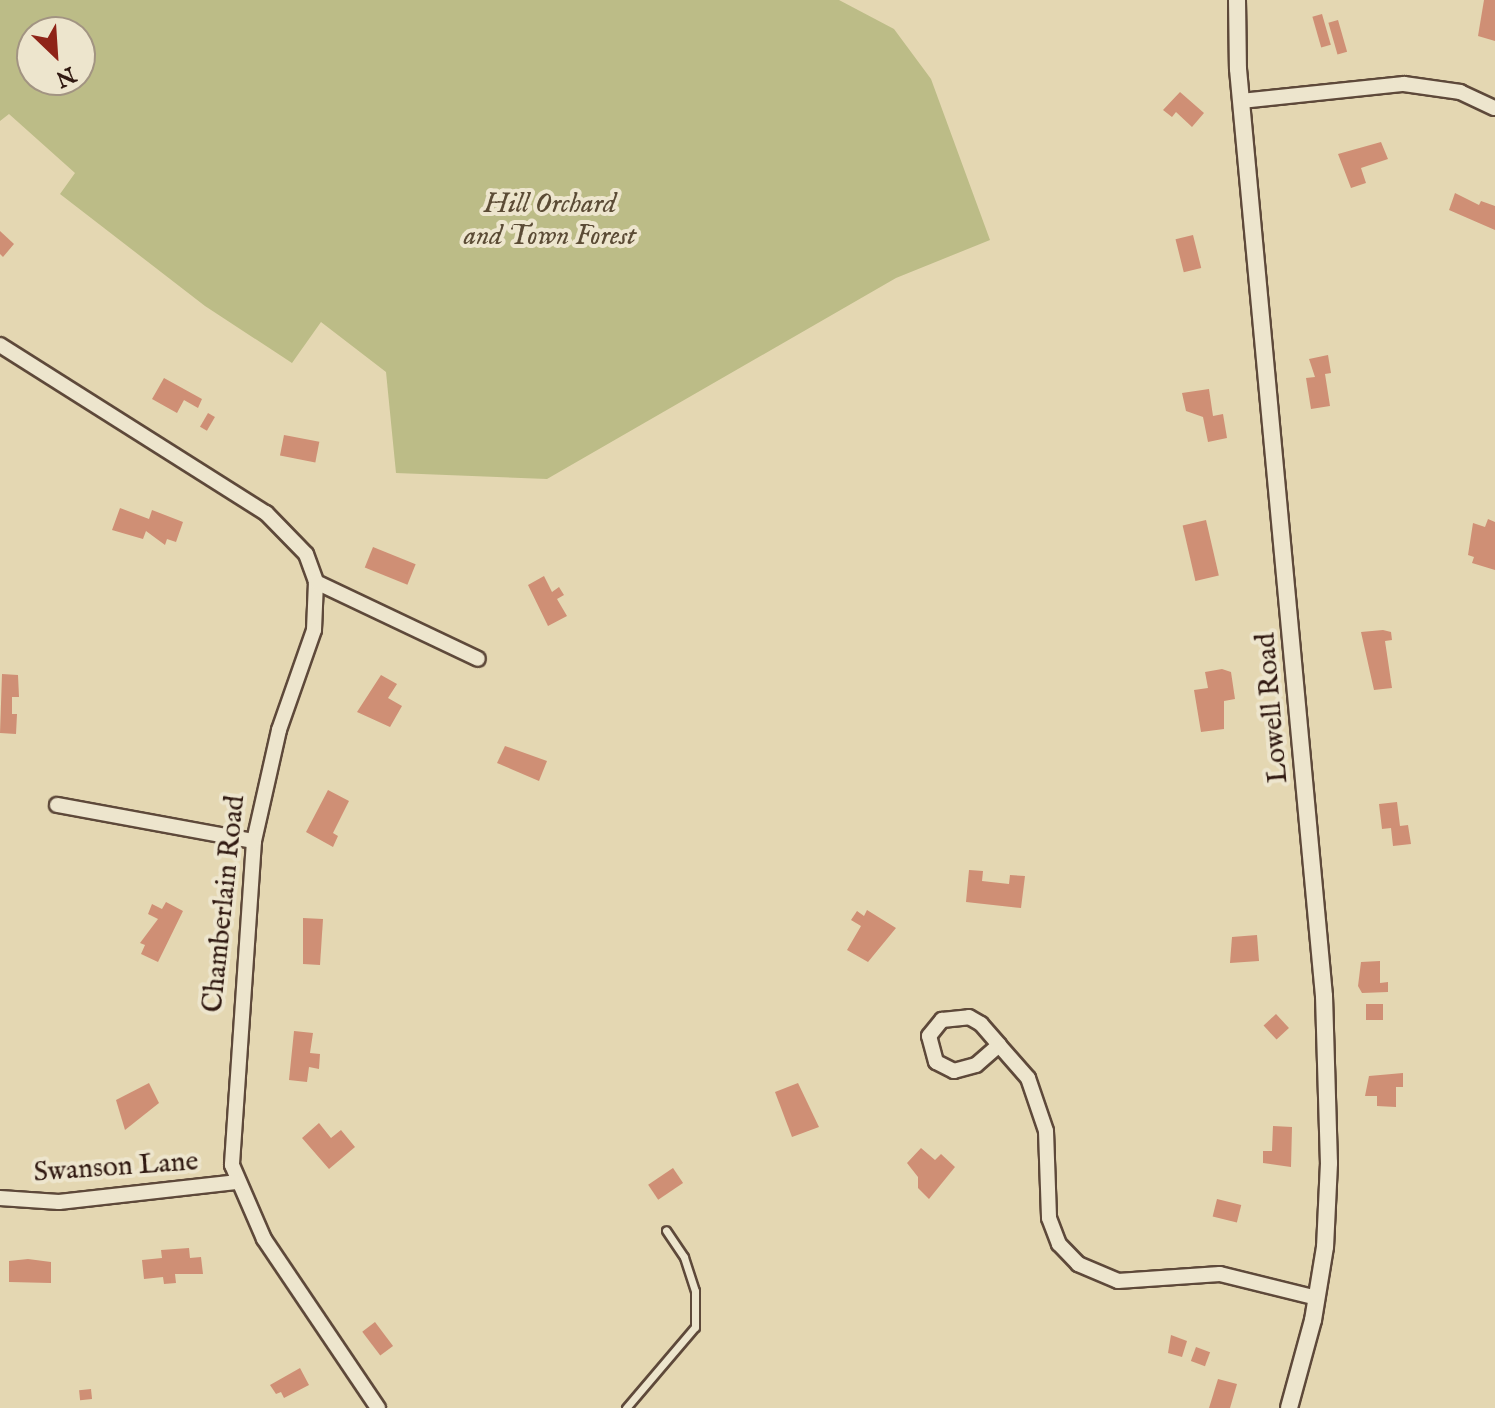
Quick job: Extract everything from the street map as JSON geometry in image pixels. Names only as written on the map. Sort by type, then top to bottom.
[{"type":"street","name":"Lowell Road","points":[[1237,0],[1241,101],[1324,996],[1329,1207],[1317,1298],[1289,1408]]},
{"type":"street","points":[[1241,101],[1404,84],[1460,92],[1495,108]]},
{"type":"street","name":"Chamberlain Road","points":[[0,345],[266,513],[306,554],[316,582],[314,630],[279,730],[254,841],[230,1135],[236,1182],[272,1253],[378,1408]]},
{"type":"street","points":[[316,582],[478,659]]},
{"type":"street","points":[[57,805],[254,841]]},
{"type":"street","points":[[999,1045],[976,1065],[954,1071],[936,1062],[929,1036],[942,1020],[962,1014],[981,1024],[999,1045],[1039,1098],[1047,1142],[1049,1218],[1059,1244],[1078,1264],[1118,1281],[1220,1274],[1317,1298]]},
{"type":"street","name":"Swanson Lane","points":[[0,1198],[59,1202],[236,1182]]},
{"type":"lane","points":[[626,1408],[695,1327],[695,1291],[684,1257],[666,1230]]},
{"type":"green space","name":"Hill Orchard and Town Forest","points":[[0,0],[839,0],[894,29],[931,79],[990,240],[896,278],[547,479],[396,473],[386,372],[321,322],[292,363],[205,306],[60,194],[75,173],[9,114],[0,121]]},
{"type":"building","points":[[1484,0],[1495,0],[1495,41],[1478,36]]},
{"type":"building","points":[[1322,14],[1331,45],[1321,48],[1312,17]]},
{"type":"building","points":[[1338,20],[1347,52],[1337,54],[1328,23]]},
{"type":"building","points":[[1180,92],[1204,113],[1192,127],[1176,112],[1172,117],[1163,110]]},
{"type":"building","points":[[1381,142],[1388,159],[1361,168],[1366,183],[1351,188],[1338,154]]},
{"type":"building","points":[[1455,193],[1479,205],[1481,201],[1495,206],[1495,230],[1449,210]]},
{"type":"building","points":[[0,231],[14,244],[3,257],[0,254]]},
{"type":"building","points":[[1193,235],[1201,268],[1184,272],[1176,239]]},
{"type":"building","points":[[1328,355],[1331,373],[1325,374],[1330,406],[1311,409],[1306,378],[1315,377],[1309,359]]},
{"type":"building","points":[[164,378],[202,399],[198,408],[184,400],[177,413],[152,399]]},
{"type":"building","points":[[1209,389],[1213,416],[1223,414],[1227,438],[1208,442],[1203,417],[1186,411],[1182,393]]},
{"type":"building","points":[[208,413],[215,417],[207,431],[200,427]]},
{"type":"building","points":[[284,435],[319,442],[315,462],[280,456]]},
{"type":"building","points":[[120,508],[149,519],[152,510],[183,522],[176,542],[167,539],[165,545],[146,531],[143,539],[112,530]]},
{"type":"building","points":[[1488,519],[1495,522],[1495,570],[1472,563],[1474,557],[1468,555],[1473,523],[1485,527]]},
{"type":"building","points":[[1206,520],[1219,576],[1195,581],[1183,525]]},
{"type":"building","points":[[373,547],[416,564],[407,585],[365,567]]},
{"type":"building","points":[[544,576],[552,592],[559,587],[564,595],[557,599],[567,616],[548,626],[528,585]]},
{"type":"building","points":[[1361,632],[1391,632],[1392,640],[1385,641],[1392,688],[1374,690]]},
{"type":"building","points":[[1222,669],[1231,672],[1235,699],[1224,701],[1224,729],[1201,732],[1194,690],[1208,688],[1205,672]]},
{"type":"building","points":[[2,674],[18,675],[19,697],[12,697],[12,714],[17,714],[16,734],[0,733]]},
{"type":"building","points":[[381,675],[397,684],[388,698],[402,706],[390,727],[357,712]]},
{"type":"building","points":[[505,746],[547,761],[539,781],[497,763]]},
{"type":"building","points":[[328,790],[349,801],[333,833],[338,836],[333,847],[306,832]]},
{"type":"building","points":[[1397,802],[1400,826],[1408,825],[1411,844],[1393,846],[1391,828],[1382,829],[1379,804]]},
{"type":"building","points":[[969,870],[983,871],[982,881],[1009,884],[1010,875],[1025,876],[1021,908],[966,902]]},
{"type":"building","points":[[166,902],[183,911],[158,962],[141,954],[145,945],[140,943],[158,919],[148,914],[152,904],[162,909]]},
{"type":"building","points":[[867,910],[896,928],[868,962],[847,950],[861,926],[851,920],[857,911],[864,916]]},
{"type":"building","points":[[303,918],[323,919],[320,965],[303,964]]},
{"type":"building","points":[[1257,935],[1259,961],[1230,963],[1232,937]]},
{"type":"building","points":[[1380,961],[1380,983],[1388,982],[1388,992],[1362,993],[1358,986],[1361,962]]},
{"type":"building","points":[[1366,1004],[1383,1004],[1383,1020],[1366,1020]]},
{"type":"building","points":[[1276,1014],[1289,1028],[1277,1039],[1264,1026]]},
{"type":"building","points":[[294,1031],[313,1033],[310,1053],[320,1054],[319,1069],[309,1067],[307,1082],[289,1080]]},
{"type":"building","points":[[1403,1073],[1403,1087],[1396,1087],[1396,1107],[1377,1106],[1377,1096],[1365,1096],[1369,1076]]},
{"type":"building","points":[[149,1083],[159,1103],[125,1130],[116,1100]]},
{"type":"building","points":[[798,1083],[819,1127],[792,1137],[775,1092]]},
{"type":"building","points":[[319,1123],[331,1138],[341,1130],[355,1147],[329,1169],[302,1138]]},
{"type":"building","points":[[1273,1126],[1292,1127],[1291,1167],[1263,1163],[1263,1151],[1272,1151]]},
{"type":"building","points":[[921,1148],[935,1160],[941,1154],[955,1167],[929,1199],[918,1188],[918,1177],[907,1163]]},
{"type":"building","points":[[673,1168],[683,1183],[658,1200],[648,1185]]},
{"type":"building","points":[[1217,1199],[1241,1205],[1237,1223],[1213,1216]]},
{"type":"building","points":[[189,1248],[190,1258],[201,1257],[203,1274],[175,1274],[176,1283],[164,1284],[163,1277],[144,1279],[142,1260],[162,1258],[161,1250]]},
{"type":"building","points":[[28,1259],[51,1262],[51,1283],[9,1282],[9,1261]]},
{"type":"building","points":[[375,1322],[393,1346],[380,1356],[362,1332]]},
{"type":"building","points":[[1171,1335],[1187,1341],[1182,1357],[1168,1353]]},
{"type":"building","points":[[1196,1347],[1210,1352],[1205,1366],[1191,1361]]},
{"type":"building","points":[[300,1368],[309,1385],[284,1398],[281,1392],[276,1394],[270,1385]]},
{"type":"building","points":[[1218,1379],[1237,1384],[1230,1408],[1209,1408]]},
{"type":"building","points":[[91,1389],[92,1399],[80,1400],[79,1390]]}]
